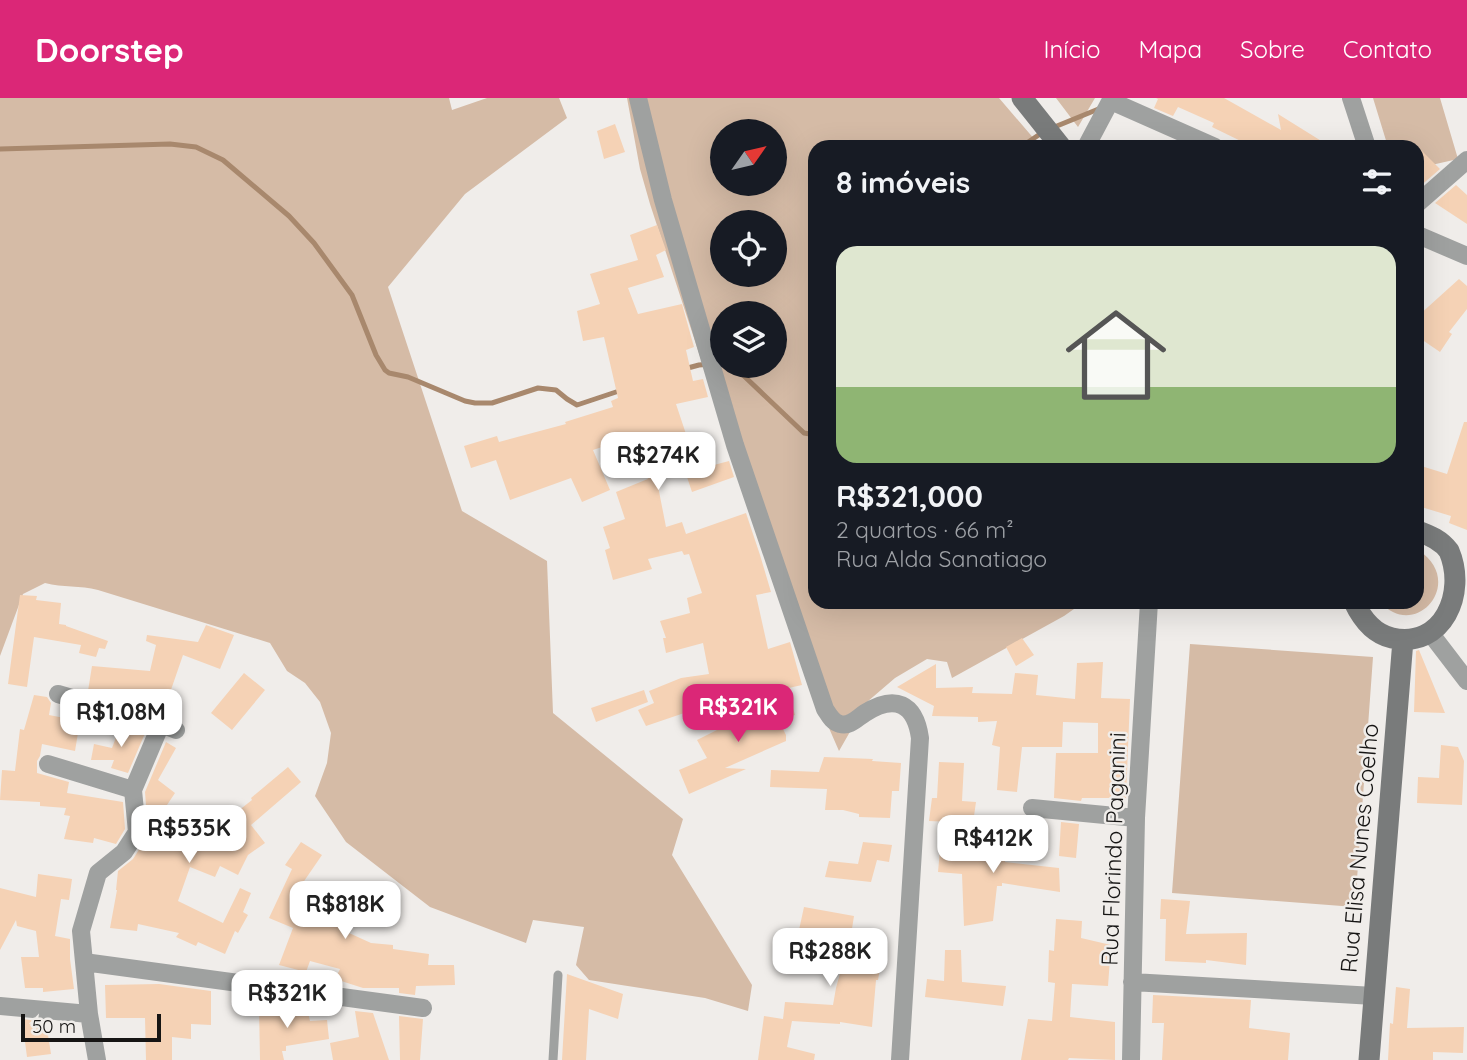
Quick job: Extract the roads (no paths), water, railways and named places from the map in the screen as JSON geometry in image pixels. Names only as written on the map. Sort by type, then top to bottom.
[{"type":"street","points":[[639,98],[663,200],[735,444],[825,709],[838,724],[848,725],[865,712],[892,702],[904,704],[918,723],[920,738],[900,1060]]},
{"type":"street","points":[[1022,98],[1055,140]]},
{"type":"street","points":[[1352,98],[1365,140]]},
{"type":"street","points":[[1090,140],[1111,99],[1200,140]]},
{"type":"street","points":[[1424,198],[1467,160]]},
{"type":"street","points":[[1424,238],[1467,256]]},
{"type":"street","points":[[1357,609],[1371,627],[1386,636],[1403,640],[1414,640],[1432,634],[1451,617],[1459,601],[1463,566],[1435,538],[1424,533]]},
{"type":"street","name":"Rua Florindo Paganini","points":[[1149,609],[1136,818],[1132,982],[1374,996]]},
{"type":"street","points":[[1432,634],[1467,681]]},
{"type":"street","name":"Rua Elisa Nunes Coelho","points":[[1369,1060],[1403,640]]},
{"type":"street","points":[[58,694],[168,727],[133,790],[137,832],[124,852],[98,873],[81,931],[89,1014],[97,1060]]},
{"type":"street","points":[[48,764],[133,790]]},
{"type":"street","points":[[1032,808],[1136,818]]},
{"type":"street","points":[[84,962],[423,1008]]},
{"type":"street","points":[[1131,1060],[1132,982]]},
{"type":"street","points":[[0,1006],[89,1014]]},
{"type":"lane","points":[[552,1060],[558,975]]},
{"type":"waterway","points":[[1052,128],[1101,108]]},
{"type":"waterway","points":[[1031,140],[1043,132]]},
{"type":"waterway","points":[[0,149],[170,144],[196,147],[223,160],[289,216],[314,243],[352,295],[376,355],[389,373],[408,377],[475,403],[492,403],[538,388],[556,390],[577,405],[622,390]]},
{"type":"waterway","points":[[684,369],[710,364]]},
{"type":"waterway","points":[[746,378],[804,433],[808,434]]}]
